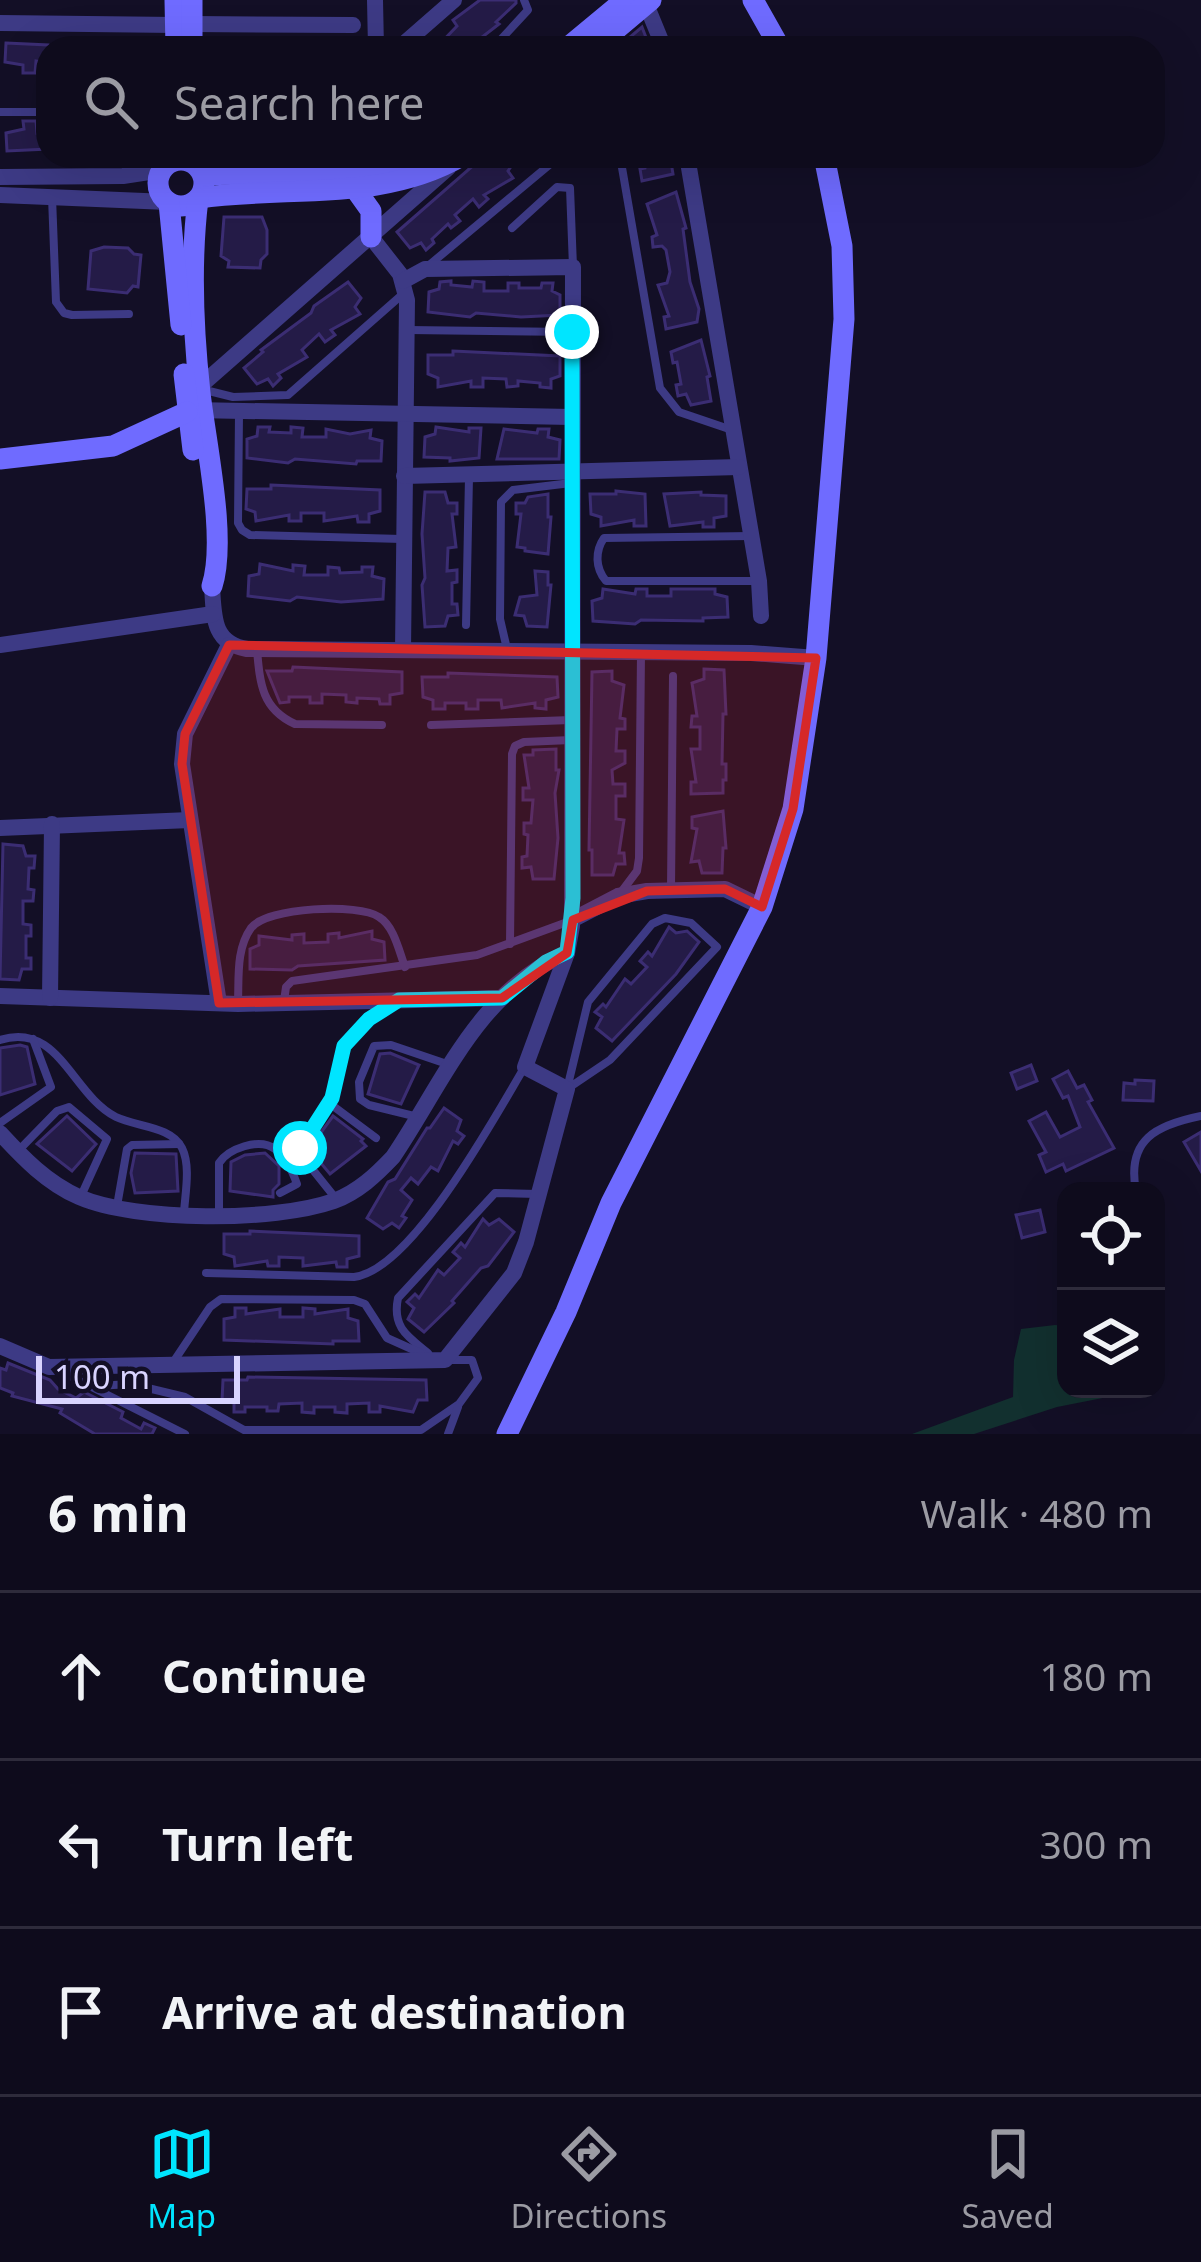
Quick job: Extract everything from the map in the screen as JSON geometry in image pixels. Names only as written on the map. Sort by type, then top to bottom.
[{"type":"street","points":[[176,0],[181,32]]},
{"type":"street","points":[[181,32],[191,0]]},
{"type":"street","points":[[375,0],[376,36]]},
{"type":"street","points":[[413,36],[454,0]]},
{"type":"street","points":[[641,1],[657,36]]},
{"type":"street","points":[[586,36],[641,1]]},
{"type":"street","points":[[606,36],[641,1]]},
{"type":"street","points":[[756,3],[774,36]]},
{"type":"street","points":[[0,23],[181,32],[353,25]]},
{"type":"street","points":[[0,177],[123,176],[149,168]]},
{"type":"street","points":[[164,168],[158,188],[168,203],[214,512],[213,614],[219,634],[229,645],[816,658]]},
{"type":"street","points":[[199,179],[323,168]]},
{"type":"street","points":[[199,179],[250,192],[356,190],[398,183],[435,168]]},
{"type":"street","points":[[0,459],[113,446],[197,399],[449,168]]},
{"type":"street","points":[[689,168],[761,616]]},
{"type":"street","points":[[507,1434],[625,1175],[762,907],[783,848],[798,788],[816,658],[845,289],[826,168]]},
{"type":"street","points":[[0,195],[184,206],[199,179]]},
{"type":"street","points":[[197,399],[193,314],[199,179]]},
{"type":"street","points":[[356,190],[370,211],[371,237],[404,286],[403,650]]},
{"type":"street","points":[[0,1346],[49,1367],[441,1360],[514,1273],[567,1089],[524,1067],[567,952],[572,920],[573,268],[424,269],[404,286]]},
{"type":"street","points":[[197,399],[239,412],[571,418]]},
{"type":"street","points":[[404,476],[571,476],[739,467]]},
{"type":"street","points":[[0,645],[213,614]]},
{"type":"street","points":[[228,1004],[182,764],[185,734],[229,645]]},
{"type":"street","points":[[0,828],[190,820]]},
{"type":"street","points":[[50,998],[52,824]]},
{"type":"street","points":[[572,920],[618,896],[671,891],[725,889],[762,907]]},
{"type":"street","points":[[0,1133],[51,1182],[81,1198],[117,1208],[268,1214],[337,1200],[376,1175],[419,1117],[471,1031],[502,998],[546,962],[567,952]]},
{"type":"street","points":[[0,996],[228,1004],[502,998]]},
{"type":"lane","points":[[504,36],[528,10],[524,0]]},
{"type":"lane","points":[[0,112],[36,112]]},
{"type":"lane","points":[[424,269],[546,168]]},
{"type":"lane","points":[[622,168],[660,388],[679,412],[732,430]]},
{"type":"lane","points":[[512,228],[557,187],[570,188],[573,268]]},
{"type":"lane","points":[[52,196],[56,302],[72,315],[129,314]]},
{"type":"lane","points":[[197,399],[264,398],[296,391],[404,286]]},
{"type":"lane","points":[[406,330],[572,332]]},
{"type":"lane","points":[[239,412],[238,523],[242,530],[250,535],[404,539]]},
{"type":"lane","points":[[466,625],[469,474]]},
{"type":"lane","points":[[508,651],[500,619],[501,502],[514,490],[571,476]]},
{"type":"lane","points":[[751,536],[604,538],[597,563],[606,580],[759,581]]},
{"type":"lane","points":[[256,649],[261,688],[268,704],[283,718],[296,724],[382,724]]},
{"type":"lane","points":[[618,896],[637,871],[639,858],[640,652]]},
{"type":"lane","points":[[671,891],[673,676]]},
{"type":"lane","points":[[430,725],[571,720]]},
{"type":"lane","points":[[510,944],[512,754],[524,742],[571,740]]},
{"type":"lane","points":[[228,1004],[240,952],[254,923],[287,910],[377,915],[389,925],[405,968]]},
{"type":"lane","points":[[664,918],[691,923],[717,947],[610,1060],[567,1089],[588,1002],[595,991],[652,923],[664,918]]},
{"type":"lane","points":[[284,1003],[292,981],[477,956],[572,920]]},
{"type":"lane","points":[[337,1200],[301,1153],[329,1103],[344,1046],[369,1019],[399,1000]]},
{"type":"lane","points":[[0,1040],[33,1037],[54,1052],[111,1114],[172,1135],[186,1159],[184,1213]]},
{"type":"lane","points":[[0,1124],[51,1087],[33,1037]]},
{"type":"lane","points":[[419,1117],[360,1099],[359,1082],[374,1046],[391,1045],[450,1065]]},
{"type":"lane","points":[[206,1273],[354,1277],[376,1270],[411,1239],[463,1168],[524,1067]]},
{"type":"lane","points":[[329,1103],[376,1138]]},
{"type":"lane","points":[[17,1152],[57,1111],[69,1107],[107,1139],[81,1198]]},
{"type":"lane","points":[[1135,1182],[1134,1166],[1142,1143],[1160,1127],[1201,1116]]},
{"type":"lane","points":[[117,1208],[132,1145],[181,1144]]},
{"type":"lane","points":[[219,1215],[219,1163],[231,1151],[274,1148],[297,1184],[280,1193]]},
{"type":"lane","points":[[441,1360],[398,1328],[398,1298],[495,1193],[539,1195]]},
{"type":"lane","points":[[96,1386],[131,1384],[158,1389],[185,1397],[230,1426],[262,1431],[421,1430],[459,1404],[478,1378],[472,1360],[441,1360],[387,1338],[364,1304],[354,1300],[234,1296],[209,1307],[170,1367]]},
{"type":"lane","points":[[49,1367],[96,1386],[185,1434]]},
{"type":"lane","points":[[448,1434],[459,1404]]},
{"type":"highlighted area","points":[[229,645],[816,658],[793,809],[762,907],[725,889],[647,891],[573,920],[567,953],[502,998],[219,1003],[182,764],[185,734]]},
{"type":"green space","points":[[1057,1325],[1057,1398],[1103,1398],[1057,1407],[974,1434],[912,1434],[1013,1397],[1021,1329]]},
{"type":"building","points":[[480,0],[516,0],[484,36],[447,36],[457,26],[453,20]]},
{"type":"building","points":[[6,43],[36,44],[35,73],[23,73],[23,65],[5,62]]},
{"type":"building","points":[[23,121],[36,121],[36,150],[7,151],[6,133],[24,129]]},
{"type":"building","points":[[470,168],[510,168],[513,178],[484,195],[488,199],[479,207],[473,199],[455,215],[460,221],[451,228],[448,224],[426,250],[421,243],[410,248],[397,232]]},
{"type":"building","points":[[672,168],[673,174],[642,181],[640,169]]},
{"type":"building","points":[[676,192],[686,228],[690,282],[699,309],[697,322],[666,329],[664,317],[669,316],[658,285],[667,283],[670,272],[666,250],[653,247],[652,237],[657,235],[647,204]]},
{"type":"building","points":[[224,217],[262,217],[267,254],[260,268],[228,267],[229,261],[221,256]]},
{"type":"building","points":[[128,248],[141,255],[138,287],[127,293],[88,289],[91,251]]},
{"type":"building","points":[[451,281],[451,285],[472,287],[473,281],[484,282],[484,291],[508,291],[508,283],[541,288],[542,283],[553,283],[552,291],[560,295],[560,315],[476,313],[470,317],[428,312],[429,292],[439,289],[440,282]]},
{"type":"building","points":[[348,282],[361,298],[355,307],[360,314],[331,330],[335,335],[325,342],[319,334],[302,350],[307,357],[278,374],[281,378],[273,386],[268,379],[257,384],[244,368]]},
{"type":"building","points":[[701,340],[711,401],[691,405],[686,394],[678,396],[676,385],[681,384],[671,352]]},
{"type":"building","points":[[453,351],[560,356],[560,376],[551,379],[551,388],[518,381],[518,386],[507,387],[506,379],[483,378],[483,387],[471,387],[471,381],[438,387],[438,378],[428,374],[428,355],[453,355]]},
{"type":"building","points":[[258,427],[291,433],[291,427],[303,428],[302,437],[326,437],[326,429],[350,434],[371,430],[370,438],[382,441],[381,461],[295,459],[288,463],[247,458],[247,439],[257,436]]},
{"type":"building","points":[[436,427],[469,432],[469,428],[481,428],[479,458],[424,457],[425,437],[435,434]]},
{"type":"building","points":[[504,429],[537,433],[549,429],[548,437],[560,440],[559,459],[497,459]]},
{"type":"building","points":[[271,485],[380,490],[380,511],[369,514],[369,522],[358,522],[357,516],[324,521],[324,513],[301,513],[301,521],[289,521],[289,515],[256,521],[255,512],[246,509],[247,489],[271,489]]},
{"type":"building","points":[[425,492],[445,492],[448,503],[457,503],[457,514],[452,514],[456,547],[448,548],[447,571],[457,570],[452,604],[457,604],[458,615],[448,616],[445,626],[425,627]]},
{"type":"building","points":[[548,494],[548,554],[525,551],[517,547],[521,514],[516,514],[516,503]]},
{"type":"building","points":[[590,494],[645,494],[646,526],[634,526],[634,520],[601,526],[601,517],[591,514]]},
{"type":"building","points":[[664,494],[726,496],[726,516],[714,518],[714,527],[703,527],[703,522],[670,526]]},
{"type":"building","points":[[260,564],[293,571],[293,565],[305,566],[304,575],[328,575],[328,567],[339,568],[340,573],[373,567],[372,576],[384,579],[383,599],[341,602],[297,597],[290,601],[248,596],[249,576],[259,574]]},
{"type":"building","points":[[535,571],[548,572],[551,585],[547,627],[527,626],[524,616],[515,615],[520,597],[537,595]]},
{"type":"building","points":[[603,589],[635,594],[636,589],[647,589],[647,596],[671,596],[671,589],[715,589],[715,594],[727,597],[728,617],[635,624],[593,621],[592,601],[602,598]]},
{"type":"building","points":[[293,667],[402,672],[402,693],[390,695],[390,704],[357,698],[357,703],[346,702],[346,695],[322,694],[322,703],[310,703],[310,697],[289,697],[289,702],[280,703],[267,671],[292,671]]},
{"type":"building","points":[[704,669],[724,670],[722,764],[726,764],[726,780],[723,793],[691,794],[691,782],[696,782],[691,749],[700,749],[700,727],[691,727],[692,716],[697,716],[692,683],[704,679]]},
{"type":"building","points":[[612,671],[612,681],[624,685],[620,718],[625,719],[625,729],[617,729],[616,751],[625,751],[625,763],[612,770],[613,784],[625,784],[625,796],[616,796],[616,819],[624,820],[619,853],[624,853],[625,864],[616,864],[613,875],[592,875],[592,672]]},
{"type":"building","points":[[448,673],[557,677],[558,697],[546,700],[546,709],[535,708],[535,703],[502,708],[501,700],[478,700],[478,709],[466,709],[466,703],[445,703],[445,709],[433,709],[433,700],[423,697],[422,677],[448,677]]},
{"type":"building","points":[[556,749],[554,879],[533,879],[531,867],[522,868],[528,835],[524,823],[531,823],[533,800],[523,800],[523,788],[529,788],[524,755]]},
{"type":"building","points":[[723,811],[722,873],[702,873],[699,861],[691,862],[697,829],[692,828],[692,817]]},
{"type":"building","points":[[3,844],[23,846],[26,856],[35,856],[28,889],[34,890],[33,901],[23,901],[23,924],[31,925],[26,958],[31,958],[31,969],[22,969],[19,980],[0,979]]},
{"type":"building","points":[[669,927],[676,933],[687,931],[699,942],[676,974],[612,1041],[596,1028],[602,1017],[595,1012],[603,1004],[606,1007],[625,979],[631,984],[647,967],[640,961],[648,952],[652,956]]},
{"type":"building","points":[[372,931],[372,939],[384,942],[385,960],[292,970],[250,969],[250,949],[259,945],[259,936],[292,940],[292,935],[304,934],[304,943],[328,942],[328,934],[339,933],[339,938]]},
{"type":"building","points":[[27,1047],[35,1084],[0,1095],[0,1048]]},
{"type":"building","points":[[390,1053],[419,1065],[401,1104],[368,1094],[380,1054]]},
{"type":"building","points":[[1031,1065],[1037,1081],[1017,1089],[1011,1073]]},
{"type":"building","points":[[1068,1071],[1077,1088],[1084,1085],[1092,1100],[1088,1102],[1114,1148],[1066,1171],[1063,1164],[1046,1172],[1039,1155],[1046,1152],[1029,1121],[1046,1112],[1060,1137],[1080,1127],[1068,1096],[1063,1098],[1053,1079]]},
{"type":"building","points":[[1135,1080],[1154,1081],[1153,1101],[1123,1100],[1124,1083],[1135,1084]]},
{"type":"building","points":[[444,1108],[461,1120],[457,1131],[464,1136],[458,1144],[453,1141],[438,1171],[431,1167],[418,1184],[411,1178],[401,1190],[412,1200],[402,1216],[406,1218],[399,1228],[392,1223],[383,1229],[367,1218]]},
{"type":"building","points":[[67,1116],[96,1144],[72,1171],[37,1144]]},
{"type":"building","points":[[333,1116],[366,1146],[330,1174],[309,1149]]},
{"type":"building","points":[[1201,1132],[1201,1171],[1184,1142]]},
{"type":"building","points":[[135,1153],[176,1154],[178,1191],[135,1193],[131,1173]]},
{"type":"building","points":[[265,1153],[279,1166],[273,1197],[230,1191],[231,1162]]},
{"type":"building","points":[[1040,1210],[1045,1232],[1022,1238],[1016,1215]]},
{"type":"building","points":[[483,1219],[489,1225],[499,1219],[514,1232],[424,1332],[408,1319],[414,1308],[407,1302],[415,1294],[419,1298],[438,1270],[444,1275],[460,1258],[453,1252],[461,1243],[465,1247]]},
{"type":"building","points":[[224,1234],[359,1236],[359,1256],[347,1259],[347,1267],[337,1267],[336,1262],[303,1266],[303,1258],[279,1257],[279,1266],[268,1266],[267,1261],[235,1266],[234,1257],[224,1254]]},
{"type":"building","points":[[235,1308],[246,1308],[246,1314],[280,1309],[280,1317],[303,1317],[303,1308],[315,1309],[315,1314],[348,1309],[348,1318],[358,1321],[359,1341],[224,1340],[224,1319],[235,1317]]},
{"type":"building","points":[[8,1363],[50,1380],[76,1398],[84,1392],[123,1412],[121,1418],[141,1429],[144,1423],[155,1428],[152,1434],[95,1434],[60,1413],[62,1409],[12,1396],[0,1388],[0,1368],[6,1370]]},
{"type":"building","points":[[223,1380],[426,1380],[427,1400],[418,1400],[413,1412],[380,1406],[380,1412],[369,1412],[369,1403],[347,1404],[347,1413],[335,1412],[335,1407],[314,1407],[314,1413],[302,1412],[302,1403],[279,1404],[278,1411],[245,1407],[245,1412],[234,1412],[234,1403],[222,1401]]},
{"type":"route","points":[[300,1148],[332,1098],[344,1046],[369,1019],[399,1000],[502,998],[546,962],[567,952],[571,942],[572,332]]}]
